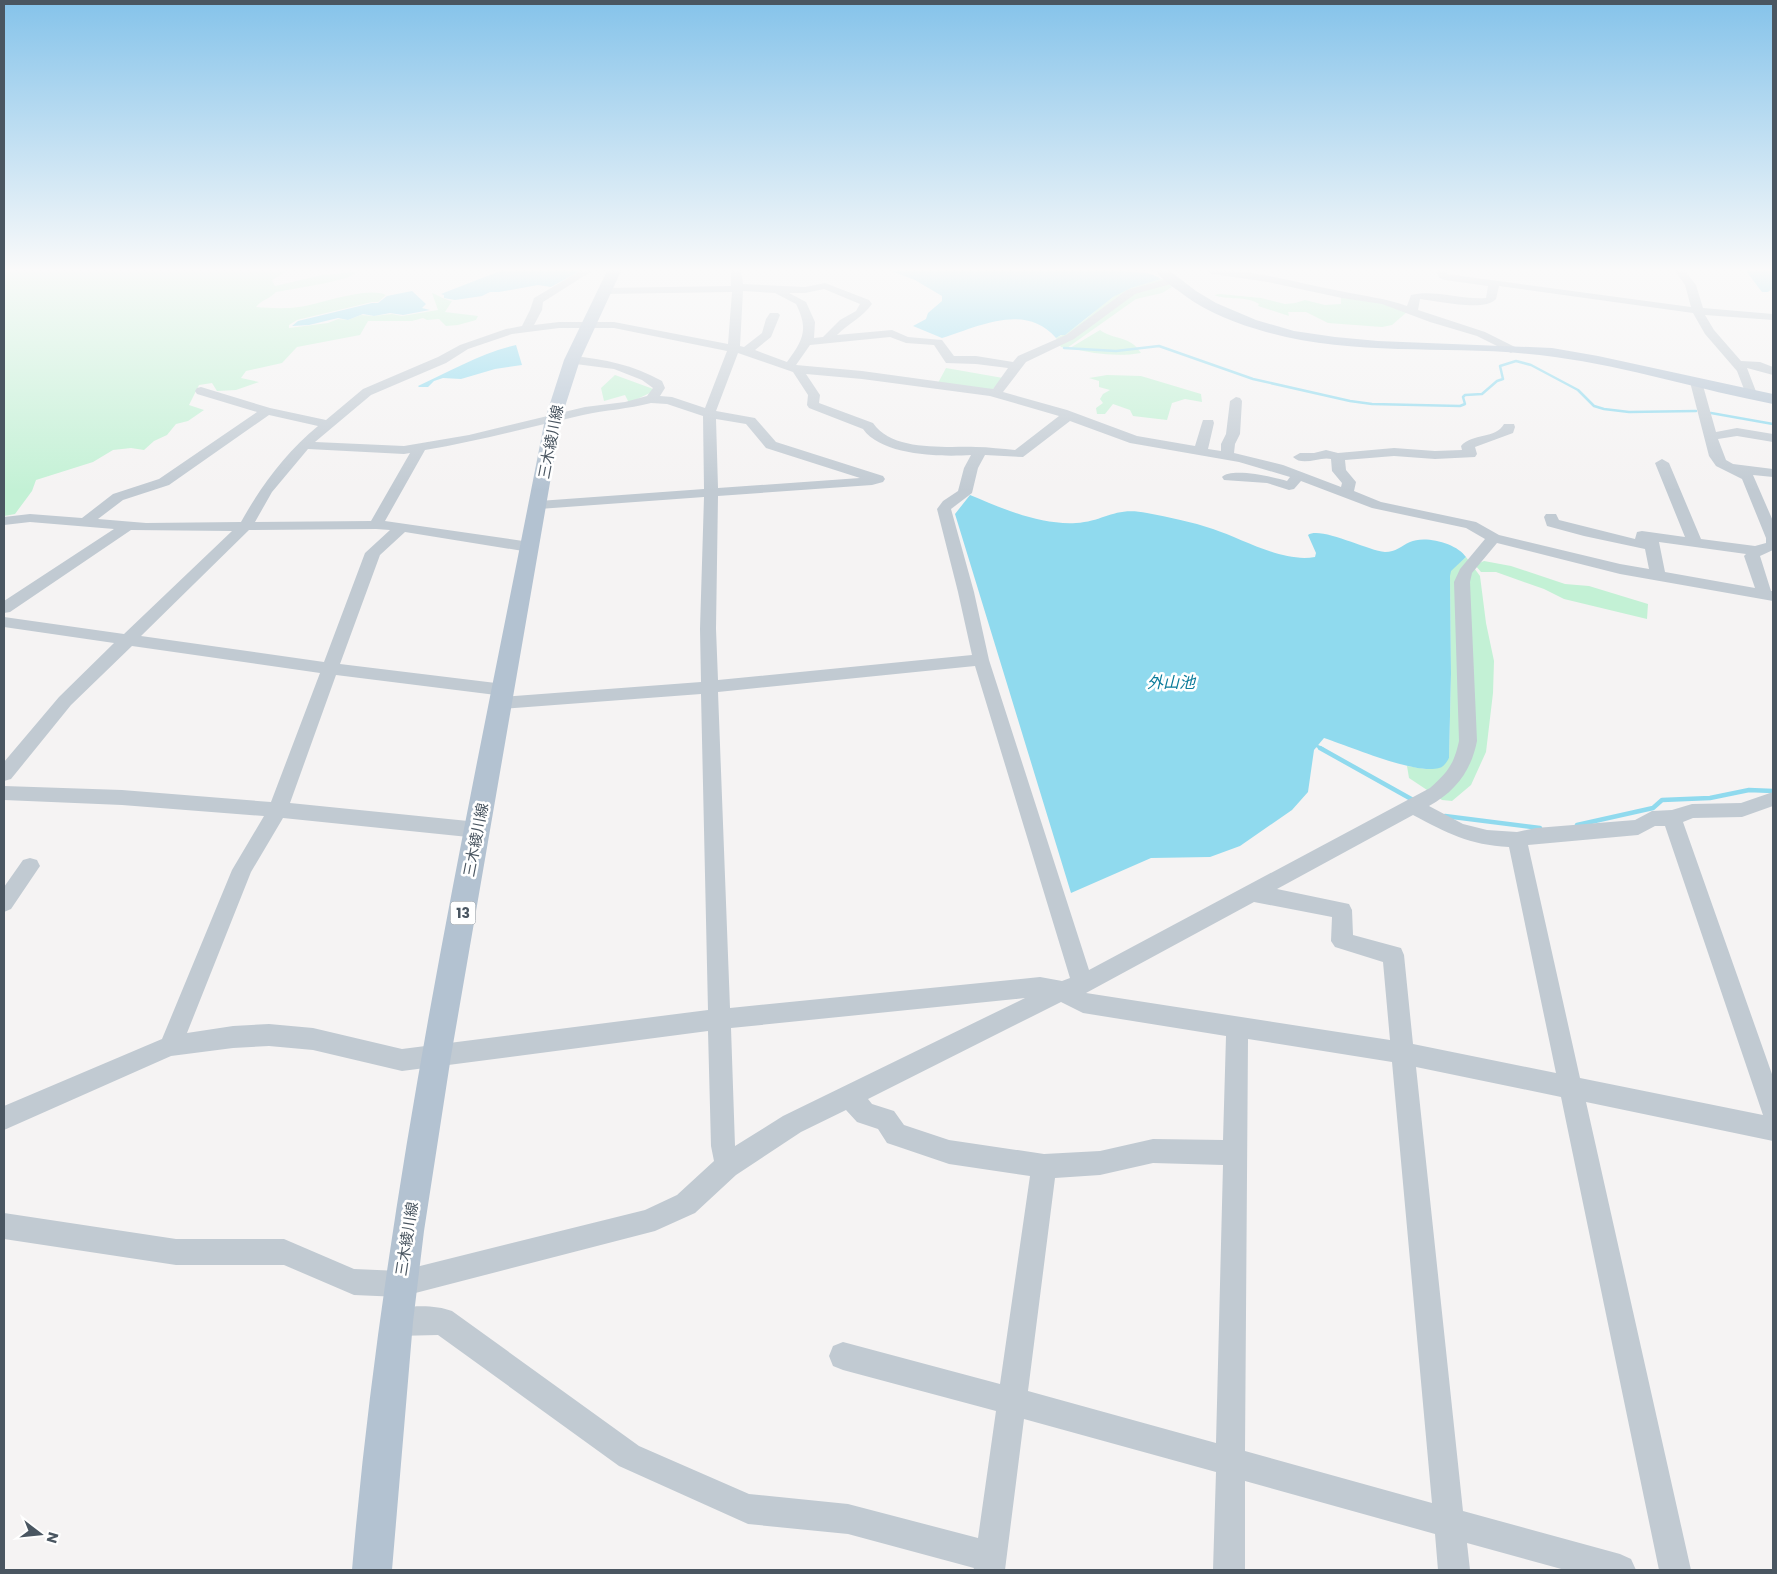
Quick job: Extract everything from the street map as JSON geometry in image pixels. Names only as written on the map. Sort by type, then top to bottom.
[{"type":"main road","name":"三木綾川線","points":[[372,1570],[400,1284],[436,1056],[554,420],[572,360],[579,344]]},
{"type":"main road","points":[[1383,344],[1554,352],[1773,399]]},
{"type":"street","points":[[4,774],[65,702],[246,525],[266,490],[327,424],[367,392],[442,360],[471,344]]},
{"type":"street","points":[[717,344],[740,349],[794,369],[862,375],[996,393],[1135,440],[1227,456],[1278,468],[1377,505],[1471,525],[1494,538],[1580,560],[1769,596]]},
{"type":"street","points":[[727,1166],[723,1146],[708,629],[711,493],[709,414],[740,349],[740,344]]},
{"type":"street","points":[[740,349],[750,344]]},
{"type":"street","points":[[794,369],[806,344]]},
{"type":"street","points":[[940,344],[950,360],[976,360],[1016,366]]},
{"type":"street","points":[[996,393],[1022,359],[1053,344]]},
{"type":"street","points":[[1502,344],[1511,349]]},
{"type":"street","points":[[1722,344],[1740,364],[1748,380],[1751,394]]},
{"type":"street","points":[[572,360],[612,363],[627,367],[658,384],[659,388],[652,400]]},
{"type":"street","points":[[1740,364],[1760,366],[1773,370]]},
{"type":"street","points":[[794,369],[814,395],[813,405],[868,426],[870,431],[883,440],[904,446],[946,452],[980,451],[1018,454],[1068,416]]},
{"type":"street","points":[[1551,517],[1552,523],[1642,545],[1642,535],[1756,551],[1767,549],[1773,545],[1773,538],[1748,477],[1721,463],[1716,456],[1696,382]]},
{"type":"street","points":[[201,391],[267,411],[327,424]]},
{"type":"street","points":[[305,446],[396,451],[469,439],[554,420],[578,412],[626,406],[652,400],[668,400],[709,414],[750,420],[771,445],[878,479],[539,505]]},
{"type":"street","points":[[1227,456],[1228,444],[1233,434],[1236,401]]},
{"type":"street","points":[[84,522],[118,497],[164,482],[267,411]]},
{"type":"street","points":[[1202,452],[1203,439],[1208,423]]},
{"type":"street","points":[[1300,457],[1314,457],[1326,454],[1338,457],[1394,452],[1435,455],[1470,454],[1468,446],[1475,441],[1488,440],[1502,435],[1509,427]]},
{"type":"street","points":[[1710,437],[1737,432],[1773,438]]},
{"type":"street","points":[[376,525],[420,447]]},
{"type":"street","points":[[980,451],[971,468],[965,493],[948,504],[944,509],[966,592],[981,660],[1083,984]]},
{"type":"street","points":[[1338,457],[1340,471],[1349,482],[1346,494]]},
{"type":"street","points":[[1662,463],[1695,542]]},
{"type":"street","points":[[1728,467],[1773,474]]},
{"type":"street","points":[[1229,477],[1268,479],[1289,486],[1299,476]]},
{"type":"street","points":[[4,521],[30,518],[128,526],[376,525],[402,527],[522,546],[530,545]]},
{"type":"street","points":[[4,608],[128,526]]},
{"type":"street","points":[[170,1046],[242,870],[278,809],[372,554],[402,527]]},
{"type":"street","points":[[1580,560],[1582,529]]},
{"type":"street","points":[[1650,536],[1658,576]]},
{"type":"street","points":[[4,1226],[176,1252],[284,1252],[354,1282],[400,1284],[646,1222],[686,1204],[727,1166],[792,1124],[1062,992],[1083,984],[1443,788],[1455,777],[1464,761],[1468,741],[1462,582],[1465,572],[1494,538]]},
{"type":"street","points":[[1756,551],[1752,556],[1752,560],[1769,596]]},
{"type":"street","points":[[4,622],[503,696],[710,687],[981,660]]},
{"type":"street","points":[[4,794],[86,795],[278,809],[478,830]]},
{"type":"street","points":[[1413,806],[1458,830],[1487,838],[1516,840],[1536,836],[1638,827],[1652,819],[1672,818],[1692,811],[1742,810],[1773,799]]},
{"type":"street","points":[[1672,818],[1773,1110]]},
{"type":"street","points":[[1516,840],[1572,1088],[1676,1570]]},
{"type":"street","points":[[4,903],[30,866]]},
{"type":"street","points":[[1252,893],[1342,910],[1342,941],[1393,955],[1454,1570]]},
{"type":"street","points":[[4,1118],[170,1046],[234,1037],[269,1035],[313,1039],[402,1060],[720,1019],[1040,987],[1062,992],[1083,1003],[1402,1053],[1773,1129]]},
{"type":"street","points":[[1229,1570],[1237,1027]]},
{"type":"street","points":[[850,1096],[865,1114],[885,1119],[896,1134],[949,1152],[1044,1166],[1100,1163],[1153,1151],[1235,1153]]},
{"type":"street","points":[[396,1322],[442,1321],[629,1456],[748,1508],[848,1519],[989,1564],[1044,1166]]},
{"type":"street","points":[[843,1356],[1620,1570]]},
{"type":"green space","points":[[4,344],[310,344],[297,347],[282,363],[246,371],[241,378],[259,382],[236,390],[217,391],[212,383],[199,385],[189,405],[204,410],[188,421],[176,424],[167,435],[154,441],[144,450],[131,448],[113,450],[93,462],[36,480],[32,491],[15,514],[4,516]]},
{"type":"green space","points":[[1060,344],[1072,344],[1067,348],[1061,347]]},
{"type":"green space","points":[[1076,344],[1134,344],[1141,353],[1106,354],[1070,348]]},
{"type":"green space","points":[[946,368],[1003,378],[992,390],[938,383]]},
{"type":"green space","points":[[615,375],[656,390],[629,403],[625,395],[604,401],[601,388]]},
{"type":"green space","points":[[1107,375],[1141,376],[1201,394],[1202,402],[1185,399],[1172,403],[1167,420],[1133,416],[1130,410],[1113,404],[1105,414],[1097,414],[1096,408],[1103,403],[1100,399],[1103,394],[1110,390],[1099,387],[1099,381],[1089,378]]},
{"type":"green space","points":[[1466,557],[1480,576],[1486,623],[1494,661],[1493,693],[1486,752],[1471,785],[1452,801],[1442,800],[1409,778],[1407,766],[1426,769],[1449,758],[1451,674],[1450,571]]},
{"type":"green space","points":[[1484,561],[1511,566],[1565,584],[1589,586],[1648,604],[1647,619],[1564,599],[1544,589],[1496,572],[1481,572],[1475,565]]},
{"type":"water","points":[[516,345],[522,365],[495,369],[461,379],[443,378],[434,381],[428,387],[418,386],[478,358]]},
{"type":"water","name":"外山池","points":[[970,495],[1035,519],[1062,523],[1086,522],[1126,511],[1136,511],[1205,526],[1263,549],[1290,557],[1315,557],[1316,553],[1308,535],[1314,533],[1333,536],[1385,552],[1423,539],[1448,544],[1462,552],[1466,557],[1451,571],[1450,576],[1451,674],[1449,758],[1444,766],[1439,768],[1414,767],[1382,759],[1324,738],[1314,750],[1308,792],[1292,810],[1240,846],[1210,857],[1151,858],[1071,893],[955,514]]},
{"type":"waterway","points":[[1064,348],[1116,351],[1159,346],[1253,379],[1350,401],[1372,404],[1460,406],[1465,404],[1463,397],[1465,395],[1482,394],[1497,381],[1503,379],[1500,366],[1516,361],[1531,365],[1578,390],[1594,406],[1604,409],[1629,412],[1696,411]]},
{"type":"waterway","points":[[1711,413],[1773,424]]},
{"type":"waterway","points":[[1317,746],[1323,749]]},
{"type":"waterway","points":[[1320,748],[1413,800]]},
{"type":"waterway","points":[[1577,825],[1653,808],[1662,800],[1710,798],[1749,790],[1773,791]]},
{"type":"waterway","points":[[1445,816],[1540,828]]}]
